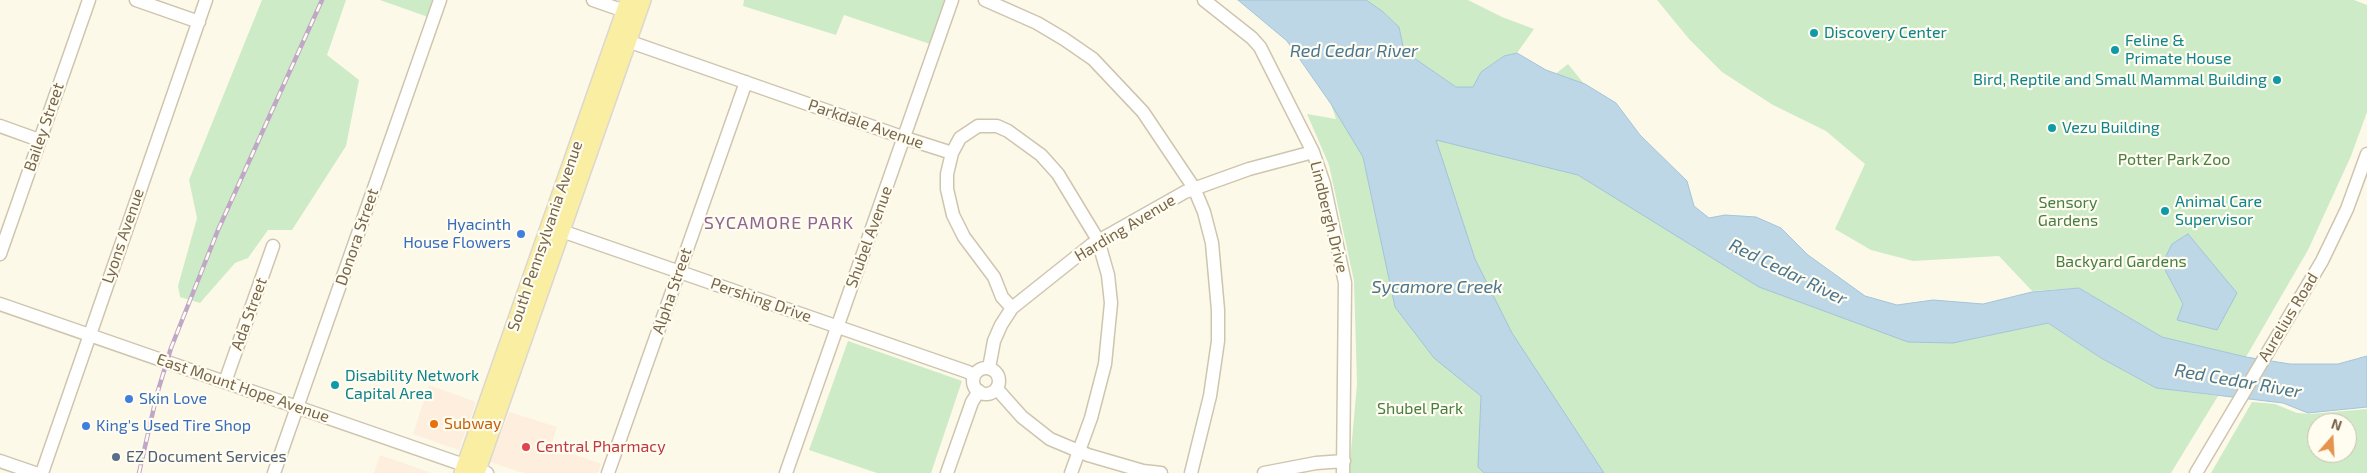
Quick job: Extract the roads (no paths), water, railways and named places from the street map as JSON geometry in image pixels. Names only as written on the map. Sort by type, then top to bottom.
[{"type":"main road","name":"South Pennsylvania Avenue","points":[[474,471],[630,9],[643,0]]},
{"type":"street","name":"Bailey Street","points":[[0,254],[89,0]]},
{"type":"street","points":[[136,0],[199,22]]},
{"type":"street","name":"Lyons Avenue","points":[[42,473],[206,0]]},
{"type":"street","name":"Donora Street","points":[[274,473],[440,0]]},
{"type":"street","points":[[592,0],[630,9]]},
{"type":"street","name":"Shubel Avenue","points":[[786,473],[952,0]]},
{"type":"street","points":[[985,0],[1037,23],[1064,38],[1092,60],[1143,112],[1194,188],[1204,212],[1212,243],[1218,333],[1212,387],[1191,473]]},
{"type":"street","name":"Lindbergh Drive","points":[[1204,0],[1252,38],[1260,47],[1313,152],[1324,184],[1345,283],[1343,467]]},
{"type":"street","name":"Parkdale Avenue","points":[[621,39],[905,138],[952,152]]},
{"type":"street","name":"Alpha Street","points":[[608,473],[746,82]]},
{"type":"street","points":[[0,126],[39,140]]},
{"type":"street","points":[[1012,308],[1002,297],[994,277],[964,237],[952,215],[947,174],[952,152],[960,138],[978,126],[997,126],[1008,131],[1041,155],[1058,174],[1098,240],[1108,275],[1111,303],[1109,337],[1098,391],[1072,473]]},
{"type":"street","name":"Harding Avenue","points":[[988,368],[994,341],[1001,325],[1012,308],[1098,240],[1194,188],[1250,169],[1313,152]]},
{"type":"street","name":"Aurelius Road","points":[[2196,473],[2322,261],[2347,209],[2367,154]]},
{"type":"street","name":"Pershing Drive","points":[[555,228],[968,372],[974,376]]},
{"type":"street","name":"Ada Street","points":[[225,382],[273,246]]},
{"type":"street","name":"East Mount Hope Avenue","points":[[0,304],[298,407],[474,471]]},
{"type":"street","points":[[988,368],[999,376],[997,389],[990,393],[979,391],[974,385],[974,376],[981,369],[988,368]]},
{"type":"street","points":[[997,389],[1022,417],[1050,438],[1079,452],[1115,464],[1161,473]]},
{"type":"street","points":[[947,473],[972,402],[979,391]]},
{"type":"street","points":[[0,460],[35,473]]},
{"type":"street","points":[[1264,473],[1316,463],[1343,467]]},
{"type":"water","name":"Red Cedar River","points":[[1238,0],[1366,0],[1382,11],[1399,27],[1404,51],[1456,87],[1473,87],[1481,72],[1504,56],[1517,53],[1546,70],[1585,84],[1616,103],[1640,135],[1687,181],[1694,206],[1709,218],[1725,215],[1756,217],[1781,228],[1808,255],[1865,296],[1897,305],[1933,300],[1983,304],[2032,292],[2079,288],[2162,337],[2246,357],[2290,364],[2338,364],[2367,356],[2367,407],[2308,413],[2283,403],[2156,388],[2101,358],[2048,323],[1953,343],[1908,342],[1759,287],[1578,175],[1436,140],[1475,259],[1512,333],[1604,473],[1484,473],[1478,467],[1481,396],[1434,358],[1395,307],[1363,157],[1331,104],[1287,41]]},
{"type":"water","points":[[2188,234],[2237,293],[2217,330],[2177,320],[2183,304],[2162,264],[2172,244]]},
{"type":"railway","points":[[139,473],[157,394],[171,348],[218,230],[322,0]]},
{"type":"place","name":"Discovery Center","points":[[1814,33]]},
{"type":"place","name":"Feline & Primate House","points":[[2115,50]]},
{"type":"place","name":"Bird, Reptile and Small Mammal Building","points":[[2277,80]]},
{"type":"place","name":"Vezu Building","points":[[2052,128]]},
{"type":"place","name":"Animal Care Supervisor","points":[[2165,211]]},
{"type":"place","name":"Hyacinth House Flowers","points":[[521,234]]},
{"type":"place","name":"Disability Network Capital Area","points":[[335,385]]},
{"type":"place","name":"Skin Love","points":[[129,399]]},
{"type":"place","name":"Subway","points":[[434,424]]},
{"type":"place","name":"King's Used Tire Shop","points":[[86,426]]},
{"type":"place","name":"Central Pharmacy","points":[[526,447]]},
{"type":"place","name":"EZ Document Services","points":[[116,457]]},
{"type":"district","name":"SYCAMORE PARK","points":[[779,223]]},
{"type":"park label","name":"Potter Park Zoo","points":[[2174,160]]},
{"type":"park label","name":"Sensory Gardens","points":[[2068,212]]},
{"type":"park label","name":"Backyard Gardens","points":[[2121,262]]},
{"type":"park label","name":"Shubel Park","points":[[1420,409]]},
{"type":"water label","name":"Sycamore Creek","points":[[1437,287]]}]
